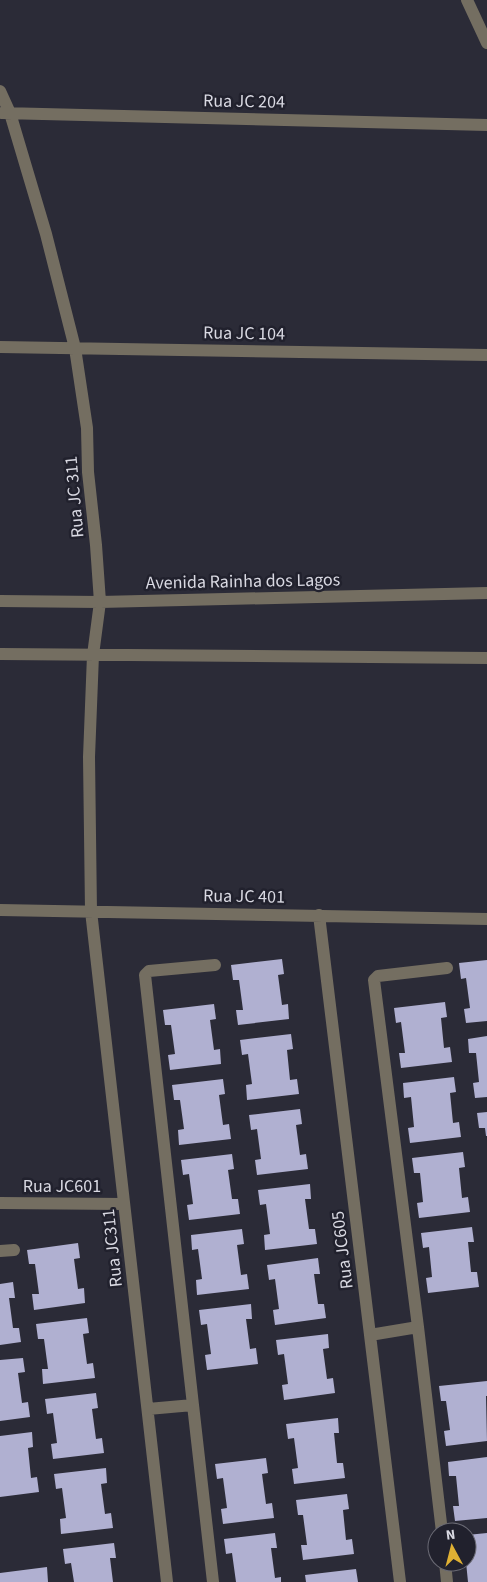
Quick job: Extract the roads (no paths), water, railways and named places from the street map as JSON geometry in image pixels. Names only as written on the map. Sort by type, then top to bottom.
[{"type":"street","points":[[467,0],[487,44]]},
{"type":"street","name":"Rua JC 311","points":[[0,91],[5,113],[46,234],[75,348],[87,428],[88,472],[100,602],[93,655],[89,757],[91,911]]},
{"type":"street","name":"Rua JC 204","points":[[5,113],[487,125]]},
{"type":"street","name":"Rua JC 104","points":[[0,347],[487,354]]},
{"type":"street","name":"Avenida Rainha dos Lagos","points":[[0,601],[100,602],[487,593]]},
{"type":"street","points":[[0,654],[487,658]]},
{"type":"street","name":"Rua JC 401","points":[[0,910],[487,919]]},
{"type":"street","name":"Rua JC311","points":[[91,911],[167,1582]]},
{"type":"street","name":"Rua JC605","points":[[319,915],[400,1582]]},
{"type":"street","points":[[213,1582],[145,975],[148,972],[215,964]]},
{"type":"street","points":[[441,1522],[374,980],[378,976],[447,968]]},
{"type":"street","name":"Rua JC601","points":[[0,1204],[124,1204]]},
{"type":"street","points":[[0,1251],[14,1250]]},
{"type":"street","points":[[370,1335],[418,1327]]},
{"type":"street","points":[[148,1410],[193,1405]]}]
